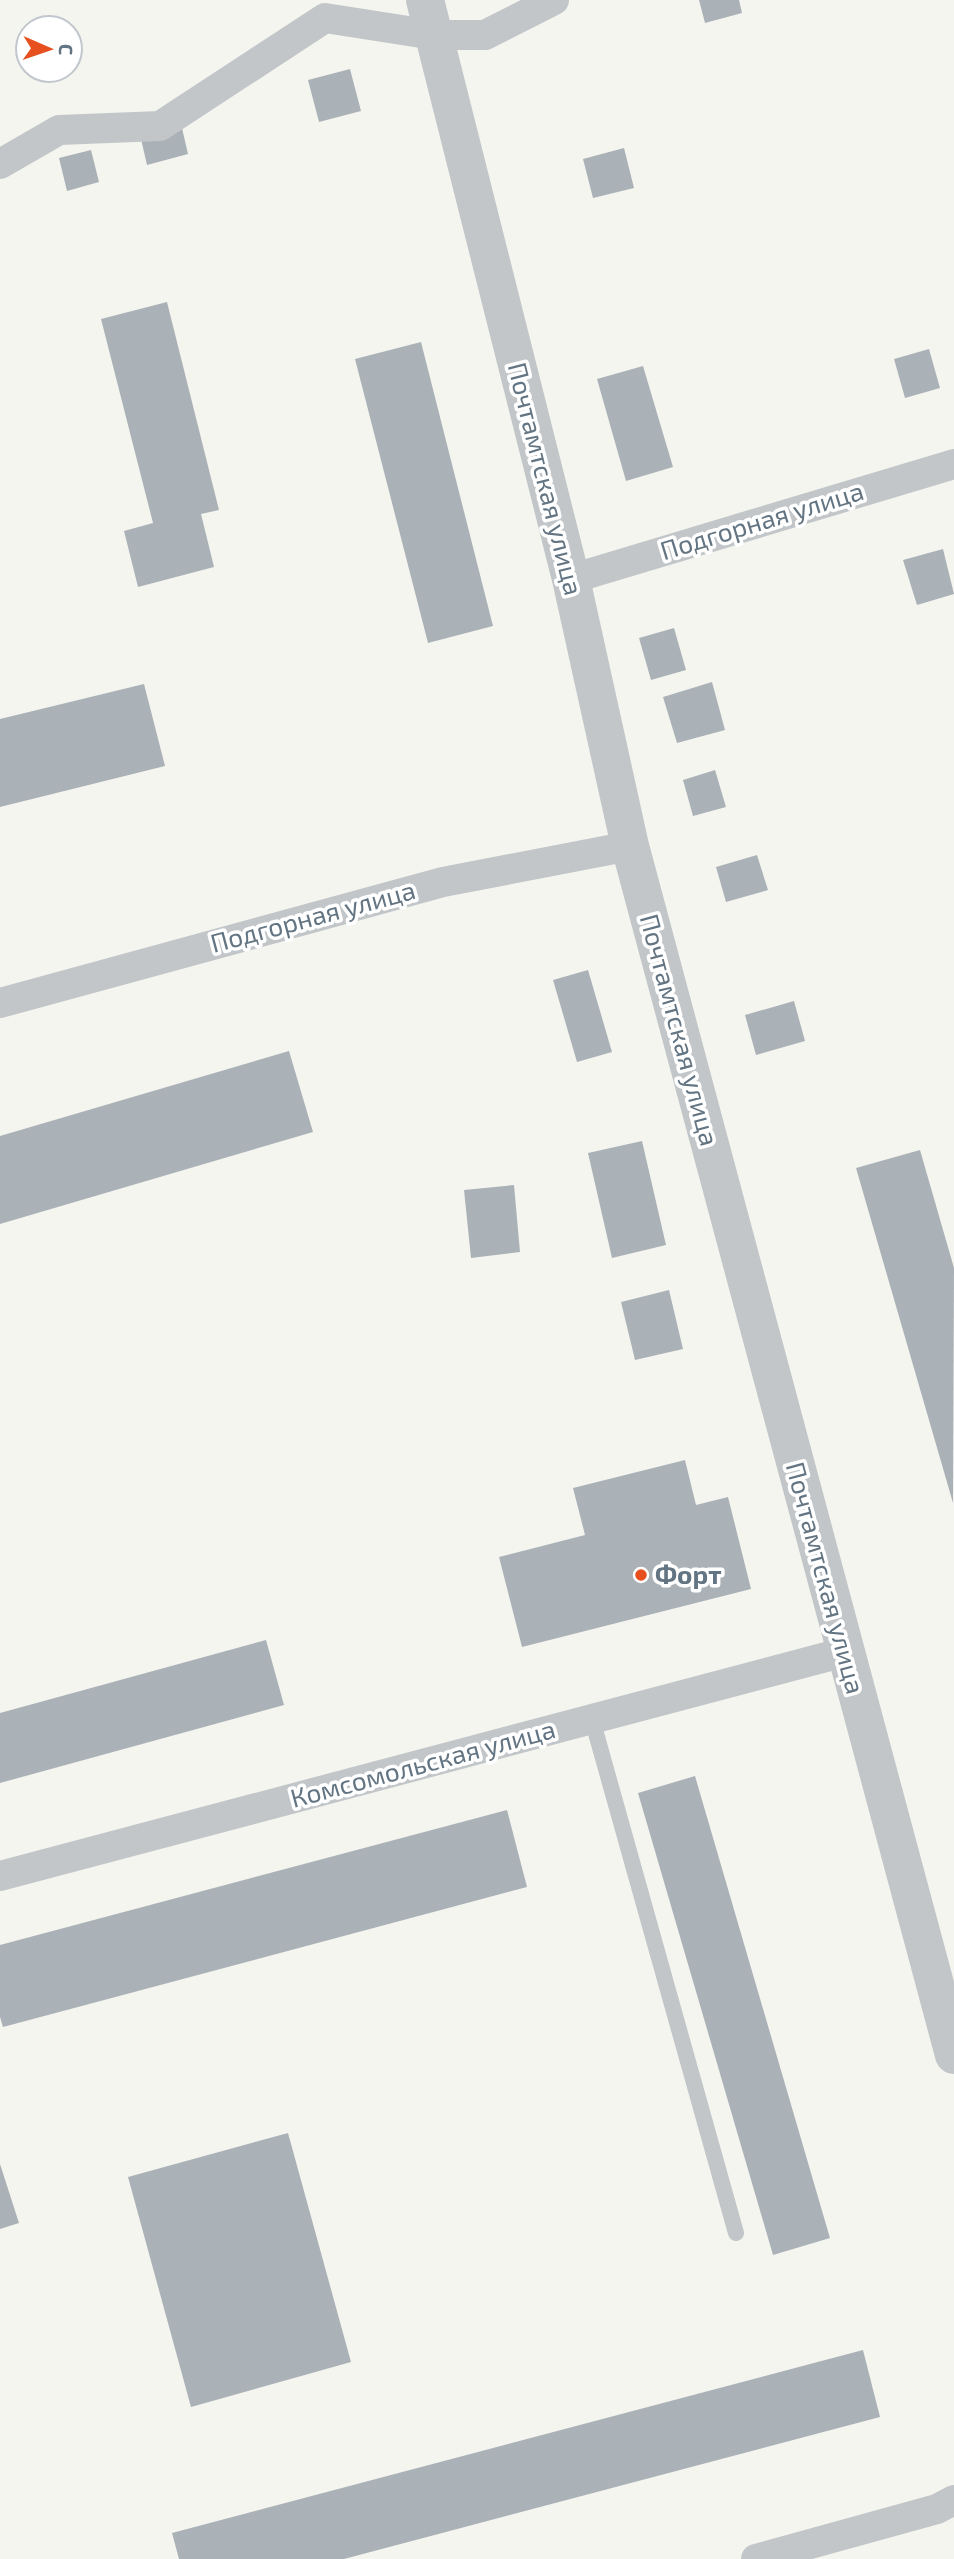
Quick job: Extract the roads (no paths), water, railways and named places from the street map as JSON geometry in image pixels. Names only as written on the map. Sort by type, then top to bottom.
[{"type":"street","points":[[0,164],[59,130],[160,126],[325,18],[429,18],[485,36],[554,0]]},
{"type":"street","name":"Почтамтская улица","points":[[429,18],[571,579],[630,846],[954,2055]]},
{"type":"street","name":"Подгорная улица","points":[[571,579],[954,464]]},
{"type":"street","name":"Подгорная улица","points":[[0,1003],[443,882],[630,846]]},
{"type":"street","name":"Комсомольская улица","points":[[0,1876],[845,1652]]},
{"type":"street","points":[[756,2559],[937,2509],[954,2500]]},
{"type":"lane","points":[[592,1719],[736,2232]]},
{"type":"place","name":"Форт","points":[[641,1575]]}]
